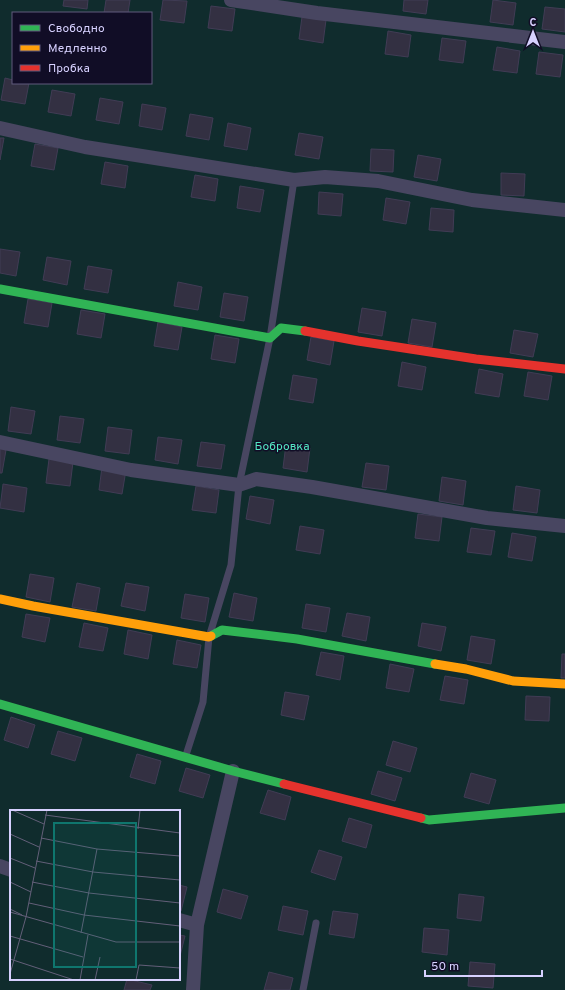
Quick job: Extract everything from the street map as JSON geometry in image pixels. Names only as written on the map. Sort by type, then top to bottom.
[{"type":"street","points":[[231,0],[317,13],[565,42]]},
{"type":"street","points":[[0,128],[85,147],[294,180],[325,177],[378,180],[472,200],[565,210]]},
{"type":"street","points":[[0,288],[270,338],[280,328],[308,330],[358,341],[476,359],[565,369]]},
{"type":"street","points":[[0,442],[131,470],[239,485],[256,479],[312,487],[487,518],[565,526]]},
{"type":"street","points":[[0,599],[209,638],[222,630],[298,639],[466,669],[513,681],[565,684]]},
{"type":"street","points":[[0,704],[232,771],[429,820],[565,808]]},
{"type":"street","points":[[193,990],[197,925],[232,771]]},
{"type":"street","points":[[0,866],[10,870]]},
{"type":"street","points":[[180,920],[197,925]]},
{"type":"lane","points":[[185,758],[203,702],[209,638],[230,565],[239,485],[270,338],[294,180]]},
{"type":"lane","points":[[303,990],[316,923]]},
{"type":"green space","name":"Бобровка","points":[[0,0],[565,0],[565,990],[0,990]]},
{"type":"building","points":[[64,0],[88,0],[87,9],[63,6]]},
{"type":"building","points":[[106,0],[130,0],[128,12],[104,12]]},
{"type":"building","points":[[163,0],[187,1],[184,23],[160,20]]},
{"type":"building","points":[[404,0],[428,0],[426,14],[403,11]]},
{"type":"building","points":[[493,0],[516,3],[513,25],[490,22]]},
{"type":"building","points":[[211,6],[235,9],[232,31],[208,28]]},
{"type":"building","points":[[545,7],[565,9],[565,32],[542,29]]},
{"type":"building","points":[[302,17],[326,20],[323,43],[299,39]]},
{"type":"building","points":[[388,31],[411,35],[408,57],[385,54]]},
{"type":"building","points":[[442,38],[466,41],[463,63],[439,60]]},
{"type":"building","points":[[497,47],[520,51],[517,73],[493,70]]},
{"type":"building","points":[[539,52],[563,55],[560,77],[536,74]]},
{"type":"building","points":[[5,78],[12,80],[12,84],[29,84],[25,104],[1,100]]},
{"type":"building","points":[[52,90],[75,94],[71,116],[48,112]]},
{"type":"building","points":[[100,98],[123,102],[119,124],[96,120]]},
{"type":"building","points":[[142,104],[166,108],[162,130],[139,126]]},
{"type":"building","points":[[190,114],[213,118],[209,140],[186,136]]},
{"type":"building","points":[[228,123],[251,128],[247,150],[224,146]]},
{"type":"building","points":[[299,133],[323,137],[319,159],[295,155]]},
{"type":"building","points":[[0,138],[4,138],[0,160]]},
{"type":"building","points":[[35,144],[58,148],[54,170],[31,166]]},
{"type":"building","points":[[371,149],[394,150],[393,172],[370,171]]},
{"type":"building","points":[[418,155],[441,159],[437,181],[414,177]]},
{"type":"building","points":[[105,162],[128,166],[125,188],[101,184]]},
{"type":"building","points":[[501,173],[525,174],[524,196],[501,195]]},
{"type":"building","points":[[195,175],[218,179],[215,201],[191,197]]},
{"type":"building","points":[[240,186],[264,190],[260,212],[237,208]]},
{"type":"building","points":[[319,192],[343,194],[341,216],[318,214]]},
{"type":"building","points":[[386,198],[410,202],[406,224],[383,220]]},
{"type":"building","points":[[431,208],[454,210],[453,232],[429,230]]},
{"type":"building","points":[[0,249],[20,252],[16,276],[0,273]]},
{"type":"building","points":[[47,257],[71,261],[67,285],[43,280]]},
{"type":"building","points":[[88,266],[112,270],[108,293],[84,289]]},
{"type":"building","points":[[178,282],[202,287],[198,310],[174,306]]},
{"type":"building","points":[[224,293],[248,297],[244,321],[220,317]]},
{"type":"building","points":[[28,299],[52,303],[48,327],[24,323]]},
{"type":"building","points":[[362,308],[386,312],[382,336],[358,332]]},
{"type":"building","points":[[81,310],[105,314],[101,338],[77,334]]},
{"type":"building","points":[[412,319],[436,323],[432,347],[408,343]]},
{"type":"building","points":[[158,322],[182,327],[178,350],[154,346]]},
{"type":"building","points":[[514,330],[538,334],[533,357],[510,353]]},
{"type":"building","points":[[215,335],[239,339],[235,363],[211,359]]},
{"type":"building","points":[[311,337],[334,341],[330,365],[307,360]]},
{"type":"building","points":[[402,362],[426,367],[422,390],[398,386]]},
{"type":"building","points":[[479,369],[503,374],[499,397],[475,393]]},
{"type":"building","points":[[528,372],[552,376],[548,400],[524,396]]},
{"type":"building","points":[[293,375],[317,379],[313,403],[289,399]]},
{"type":"building","points":[[11,407],[35,411],[31,434],[8,431]]},
{"type":"building","points":[[60,416],[84,419],[80,443],[57,440]]},
{"type":"building","points":[[108,427],[132,430],[129,454],[105,451]]},
{"type":"building","points":[[158,437],[182,440],[178,464],[155,460]]},
{"type":"building","points":[[201,442],[225,445],[221,469],[197,466]]},
{"type":"building","points":[[286,444],[310,448],[307,472],[283,468]]},
{"type":"building","points":[[0,449],[6,450],[2,473],[0,473]]},
{"type":"building","points":[[49,459],[73,462],[70,486],[46,483]]},
{"type":"building","points":[[366,463],[389,466],[386,490],[362,487]]},
{"type":"building","points":[[102,467],[126,470],[122,494],[99,490]]},
{"type":"building","points":[[442,477],[466,481],[463,505],[439,501]]},
{"type":"building","points":[[3,484],[27,488],[24,512],[0,508]]},
{"type":"building","points":[[196,486],[219,490],[216,513],[192,510]]},
{"type":"building","points":[[516,486],[540,490],[537,513],[513,510]]},
{"type":"building","points":[[250,496],[274,500],[270,524],[246,519]]},
{"type":"building","points":[[418,514],[442,517],[439,541],[415,538]]},
{"type":"building","points":[[300,526],[324,530],[320,554],[296,550]]},
{"type":"building","points":[[471,528],[495,531],[491,555],[467,552]]},
{"type":"building","points":[[512,533],[536,537],[532,561],[508,557]]},
{"type":"building","points":[[30,574],[54,578],[50,602],[26,597]]},
{"type":"building","points":[[77,583],[100,588],[96,611],[72,607]]},
{"type":"building","points":[[126,583],[149,587],[145,611],[121,606]]},
{"type":"building","points":[[234,593],[257,598],[253,621],[229,617]]},
{"type":"building","points":[[185,594],[209,598],[205,622],[181,618]]},
{"type":"building","points":[[306,604],[330,608],[326,632],[302,628]]},
{"type":"building","points":[[347,613],[370,617],[366,641],[342,636]]},
{"type":"building","points":[[26,614],[50,618],[45,642],[22,637]]},
{"type":"building","points":[[84,623],[108,628],[103,651],[79,647]]},
{"type":"building","points":[[422,623],[446,627],[441,651],[418,646]]},
{"type":"building","points":[[128,630],[152,635],[148,659],[124,654]]},
{"type":"building","points":[[471,636],[495,640],[491,664],[467,660]]},
{"type":"building","points":[[177,640],[201,645],[197,668],[173,664]]},
{"type":"building","points":[[321,652],[344,656],[340,680],[316,675]]},
{"type":"building","points":[[562,654],[565,654],[565,678],[561,678]]},
{"type":"building","points":[[390,664],[414,669],[409,692],[386,688]]},
{"type":"building","points":[[445,676],[468,680],[464,704],[440,700]]},
{"type":"building","points":[[285,692],[309,696],[304,720],[281,715]]},
{"type":"building","points":[[526,696],[550,697],[549,721],[525,720]]},
{"type":"building","points":[[11,717],[35,725],[28,748],[4,740]]},
{"type":"building","points":[[58,731],[82,738],[75,761],[51,754]]},
{"type":"building","points":[[393,741],[417,748],[410,772],[386,765]]},
{"type":"building","points":[[137,754],[161,761],[155,784],[130,777]]},
{"type":"building","points":[[186,768],[210,775],[203,798],[179,791]]},
{"type":"building","points":[[378,771],[402,778],[395,801],[371,794]]},
{"type":"building","points":[[471,773],[496,780],[489,804],[464,797]]},
{"type":"building","points":[[268,790],[291,797],[285,820],[260,813]]},
{"type":"building","points":[[349,818],[372,825],[366,848],[342,841]]},
{"type":"building","points":[[319,850],[342,857],[335,880],[311,872]]},
{"type":"building","points":[[180,885],[187,887],[180,910]]},
{"type":"building","points":[[223,889],[248,896],[241,919],[217,912]]},
{"type":"building","points":[[459,894],[484,897],[481,921],[457,918]]},
{"type":"building","points":[[283,906],[308,911],[303,935],[278,930]]},
{"type":"building","points":[[333,911],[358,914],[354,938],[329,934]]},
{"type":"building","points":[[424,928],[449,930],[447,955],[422,952]]},
{"type":"building","points":[[180,935],[185,936],[180,956]]},
{"type":"building","points":[[470,962],[495,964],[493,988],[468,986]]},
{"type":"building","points":[[269,972],[293,978],[290,990],[264,990]]},
{"type":"building","points":[[127,980],[152,985],[150,990],[124,990]]},
{"type":"traffic: fast","points":[[0,289],[270,338],[281,328],[305,331]]},
{"type":"traffic: fast","points":[[211,636],[222,630],[297,639],[435,664]]},
{"type":"traffic: fast","points":[[0,704],[233,771],[284,784]]},
{"type":"traffic: fast","points":[[421,818],[429,820],[565,808]]},
{"type":"traffic: slow","points":[[0,599],[209,637],[211,636]]},
{"type":"traffic: slow","points":[[435,664],[466,669],[513,681],[565,684]]},
{"type":"traffic: jam","points":[[305,331],[358,341],[476,359],[565,369]]},
{"type":"traffic: jam","points":[[284,784],[421,818]]}]
